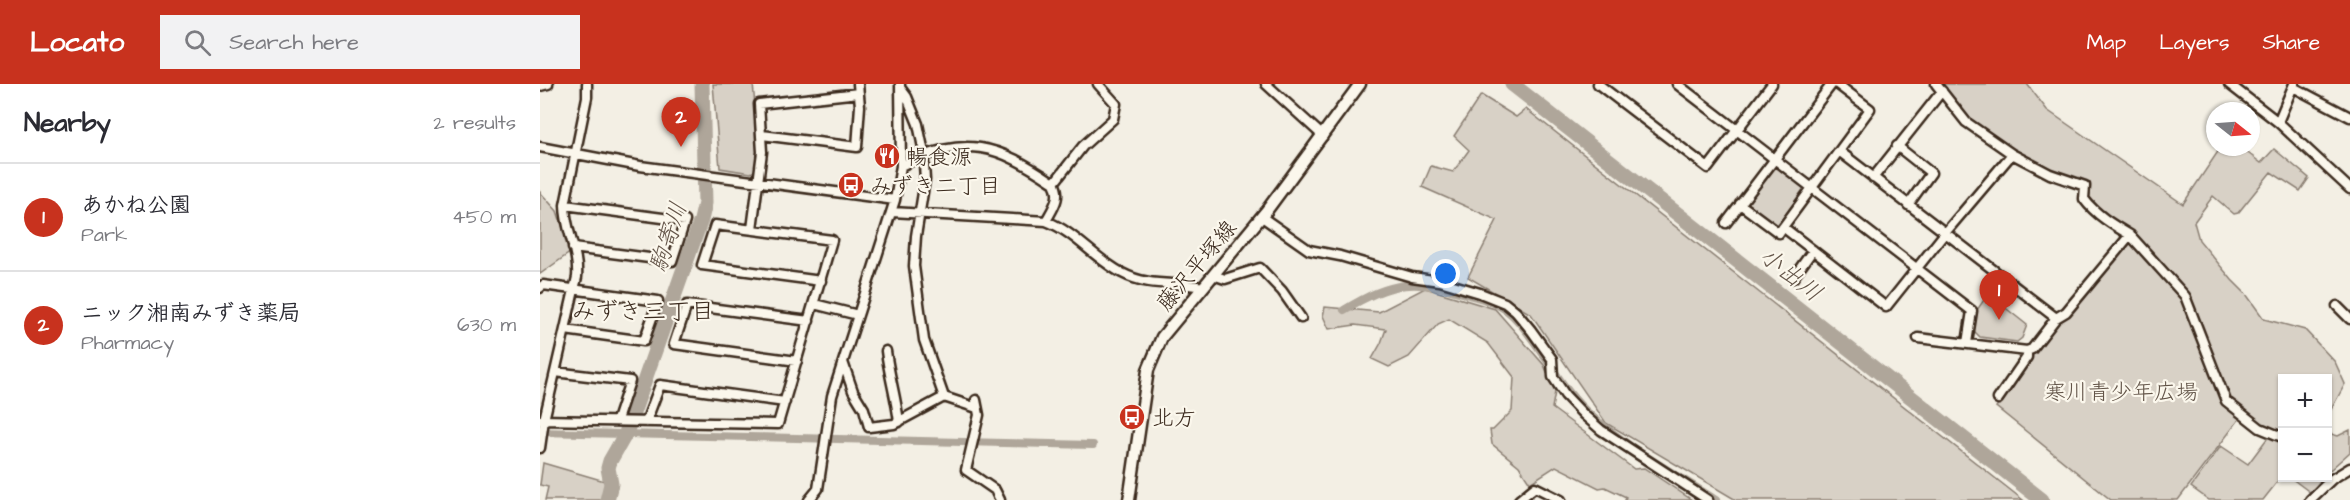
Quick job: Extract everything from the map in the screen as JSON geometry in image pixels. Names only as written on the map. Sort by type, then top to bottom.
[{"type":"main road","name":"藤沢平塚線","points":[[1129,500],[1144,397],[1154,352],[1162,337],[1176,317],[1262,217],[1360,84]]},
{"type":"street","points":[[540,86],[548,84]]},
{"type":"street","points":[[540,448],[542,420],[575,290],[578,266],[565,217],[587,97],[587,84]]},
{"type":"street","points":[[1054,183],[1083,147],[1113,119],[1116,104],[1098,84]]},
{"type":"street","points":[[1266,84],[1323,135]]},
{"type":"street","points":[[1677,84],[1972,311],[1967,344]]},
{"type":"street","points":[[1726,223],[1832,84]]},
{"type":"street","points":[[1740,204],[1779,233],[1870,109],[1837,84]]},
{"type":"street","points":[[2229,84],[2278,122],[2350,189]]},
{"type":"street","points":[[1602,85],[1708,168],[1768,85]]},
{"type":"street","points":[[900,86],[918,124],[924,155],[925,180],[915,256],[916,285],[924,340],[944,397]]},
{"type":"street","points":[[809,500],[818,489],[832,396],[895,200],[901,166],[900,86]]},
{"type":"street","points":[[2278,122],[2293,86],[2350,117]]},
{"type":"street","points":[[1873,178],[1897,146],[1915,127],[1939,88],[1966,122],[2025,163],[2085,186],[2084,199],[2090,207],[2130,235],[2185,296],[2226,400],[2260,428],[2278,436]]},
{"type":"street","points":[[752,229],[762,152],[759,104],[859,89],[857,147],[762,135]]},
{"type":"street","points":[[901,166],[924,155],[961,146],[976,146],[1022,161],[1054,183],[1058,194],[1057,201],[1046,221]]},
{"type":"street","points":[[1897,146],[1931,173],[1908,205]]},
{"type":"street","points":[[540,147],[575,155],[758,183],[895,200]]},
{"type":"street","points":[[1839,152],[2056,318]]},
{"type":"street","points":[[1783,227],[1886,307],[1944,232],[2012,154]]},
{"type":"street","points":[[566,205],[685,220],[672,261],[573,248]]},
{"type":"street","points":[[892,212],[1046,221],[1063,230],[1124,274],[1160,285],[1203,287]]},
{"type":"street","points":[[1262,217],[1309,250],[1340,256],[1412,277],[1440,281],[1505,303],[1531,330],[1552,359],[1552,368],[1565,395],[1601,430],[1708,500]]},
{"type":"street","points":[[542,420],[778,424],[821,281],[832,240],[715,225],[702,265],[821,281]]},
{"type":"street","points":[[1918,338],[2027,351],[2032,349],[2056,318],[2066,312],[2130,235]]},
{"type":"street","points":[[1793,278],[1813,250]]},
{"type":"street","points":[[1213,275],[1225,279],[1260,268],[1282,291],[1301,318]]},
{"type":"street","points":[[540,288],[543,285],[658,301],[644,341],[565,330]]},
{"type":"street","points":[[814,304],[858,315]]},
{"type":"street","points":[[797,361],[674,344],[687,305],[809,321]]},
{"type":"street","points":[[2337,306],[2350,319]]},
{"type":"street","points":[[886,351],[889,372],[894,384],[899,422]]},
{"type":"street","points":[[1998,399],[2026,357],[2027,351]]},
{"type":"street","points":[[843,361],[853,391],[864,409],[869,427],[899,422],[944,397],[977,404],[979,415],[966,470],[995,489],[1000,500]]},
{"type":"street","points":[[555,372],[630,381],[620,420]]},
{"type":"street","points":[[643,421],[660,385],[785,402]]},
{"type":"street","points":[[2332,476],[2350,468]]},
{"type":"street","points":[[2310,500],[2326,482]]},
{"type":"street","points":[[1519,500],[1535,487],[1561,500]]},
{"type":"green space","points":[[713,84],[753,84],[759,148],[756,170],[751,173],[720,168]]},
{"type":"green space","points":[[1940,84],[2027,84],[2047,110],[2183,204],[2215,156],[2252,156],[2261,163],[2274,149],[2309,178],[2300,191],[2271,172],[2238,213],[2234,214],[2213,196],[2194,222],[2199,240],[2246,294],[2264,319],[2305,330],[2335,362],[2345,384],[2332,408],[2332,374],[2278,374],[2278,432],[2261,426],[2228,398],[2186,294],[2132,232],[2092,204],[2087,198],[2088,184],[2027,160],[1968,119]]},
{"type":"green space","points":[[1481,95],[1516,117],[1526,109],[2023,500],[1736,500],[1606,423],[1531,314],[1468,277],[1497,220],[1422,187],[1431,166],[1453,172],[1469,150],[1454,136]]},
{"type":"green space","points":[[1775,164],[1804,188],[1777,227],[1746,204]]},
{"type":"green space","points":[[540,192],[557,211],[571,252],[540,274]]},
{"type":"green space","name":"寒川青少年広場","points":[[2131,240],[2181,298],[2224,404],[2241,417],[2178,500],[2111,500],[1996,407],[2059,321]]},
{"type":"green space","points":[[1425,288],[1495,309],[1544,365],[1555,392],[1552,408],[1634,469],[1644,468],[1692,500],[1625,500],[1626,497],[1605,487],[1599,488],[1556,466],[1530,483],[1519,466],[1492,444],[1490,430],[1493,430],[1512,411],[1514,377],[1488,343],[1449,319],[1438,324],[1409,357],[1389,367],[1372,359],[1386,329],[1355,325],[1329,329],[1323,316],[1325,307],[1379,312]]},
{"type":"green space","points":[[1988,294],[2027,325],[2022,338],[2017,342],[1980,337],[1974,331],[1977,310]]},
{"type":"green space","points":[[2350,430],[2350,452],[2332,468],[2332,434],[2338,436]]},
{"type":"green space","points":[[2269,436],[2278,439],[2278,481],[2263,500],[2209,500],[2191,487],[2221,446],[2248,464]]},
{"type":"green space","points":[[543,463],[608,482],[604,500],[545,500],[548,487],[540,485]]},
{"type":"green space","points":[[2296,482],[2319,482],[2311,493]]},
{"type":"waterway","name":"駒寄川","points":[[607,500],[611,484],[608,468],[610,461],[626,433],[705,203],[702,84]]},
{"type":"waterway","name":"小出川","points":[[1512,84],[2042,500]]},
{"type":"waterway","points":[[1344,310],[1377,293],[1405,285],[1434,286],[1481,298],[1498,305],[1523,327],[1566,388],[1585,410],[1631,446],[1716,500]]},
{"type":"waterway","points":[[540,432],[1093,445]]},
{"type":"place","name":"ニック湘南みずき薬局","points":[[681,147]]},
{"type":"place","name":"暢食源","points":[[887,156]]},
{"type":"place","name":"みずき二丁目","points":[[851,185]]},
{"type":"place","name":"あかね公園","points":[[1999,320]]},
{"type":"place","name":"北方","points":[[1132,417]]},
{"type":"district","name":"みずき三丁目","points":[[643,311]]}]
